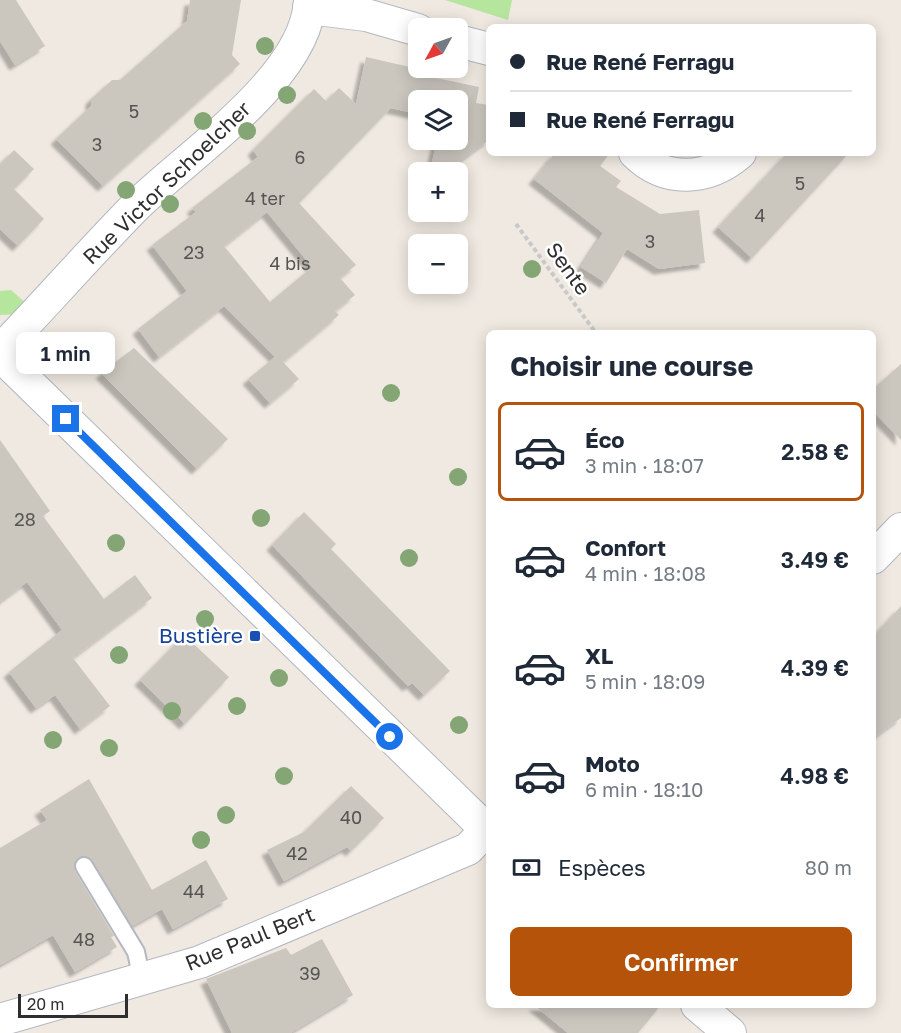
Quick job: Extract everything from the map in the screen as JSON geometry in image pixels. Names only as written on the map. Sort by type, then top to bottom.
[{"type":"street","points":[[309,4],[366,15],[408,27]]},
{"type":"street","name":"Rue Victor Schoelcher","points":[[4,367],[136,207],[266,89],[296,47],[309,4]]},
{"type":"street","points":[[468,43],[486,48]]},
{"type":"street","points":[[638,156],[644,162],[663,172],[685,176],[707,174],[726,165],[736,156]]},
{"type":"street","points":[[4,367],[486,829]]},
{"type":"street","points":[[876,555],[901,529]]},
{"type":"street","name":"Rue Paul Bert","points":[[0,1020],[200,962],[468,849],[486,833]]},
{"type":"street","points":[[701,1008],[730,1033]]},
{"type":"lane","points":[[84,866],[136,952],[142,980]]},
{"type":"path","name":"Sente","points":[[516,224],[594,330]]},
{"type":"green space","points":[[445,0],[512,0],[508,20]]},
{"type":"green space","points":[[11,290],[29,306],[22,314],[0,315],[0,291]]},
{"type":"building","points":[[0,0],[16,0],[45,46],[15,65],[0,41]]},
{"type":"building","points":[[190,0],[241,0],[232,55],[240,64],[103,186],[56,139],[91,106],[91,99],[112,80],[120,80],[187,21]]},
{"type":"building","points":[[366,57],[408,67],[408,78],[437,78],[479,87],[476,103],[486,105],[486,142],[459,162],[432,162],[435,150],[468,150],[468,90],[408,90],[408,112],[391,108],[299,203],[356,265],[340,278],[355,295],[335,311],[339,315],[283,362],[299,379],[270,403],[248,379],[275,357],[224,306],[159,357],[138,329],[187,291],[152,245],[196,212],[192,208],[258,157],[253,150],[314,89],[326,101],[339,88],[356,104]],"holes":[[[267,212],[312,267],[270,302],[224,246]]]},
{"type":"building","points":[[14,150],[34,169],[14,189],[44,219],[18,246],[0,229],[0,164]]},
{"type":"building","points":[[553,156],[608,156],[600,166],[621,181],[616,187],[660,214],[699,210],[705,263],[659,269],[627,249],[606,283],[581,267],[603,233],[534,179]]},
{"type":"building","points":[[784,156],[846,156],[752,258],[718,227]]},
{"type":"building","points":[[134,348],[228,439],[197,469],[101,373]]},
{"type":"building","points":[[901,364],[901,440],[876,414],[876,386]]},
{"type":"building","points":[[0,440],[50,511],[43,516],[104,599],[135,575],[152,598],[73,658],[110,706],[80,729],[55,695],[36,708],[9,672],[62,630],[27,582],[0,602]]},
{"type":"building","points":[[304,512],[336,544],[331,549],[450,671],[424,695],[412,683],[408,686],[272,545]]},
{"type":"building","points":[[901,606],[901,718],[876,736],[876,634]]},
{"type":"building","points":[[184,635],[229,677],[185,724],[140,680]]},
{"type":"building","points":[[89,779],[152,890],[206,860],[228,899],[173,929],[162,909],[132,926],[93,861],[89,857],[79,857],[75,861],[75,871],[114,936],[111,937],[117,947],[75,972],[53,935],[0,965],[0,848],[47,820],[40,810]]},
{"type":"building","points":[[351,786],[384,818],[351,851],[347,847],[284,881],[267,850],[304,832]]},
{"type":"building","points":[[322,939],[353,995],[290,1033],[232,1033],[206,979],[286,948],[291,955]]},
{"type":"building","points":[[538,1008],[659,1008],[638,1033],[568,1033]]},
{"type":"place","name":"Bustière","points":[[255,636]]},
{"type":"route","points":[[66,419],[390,737]]}]
